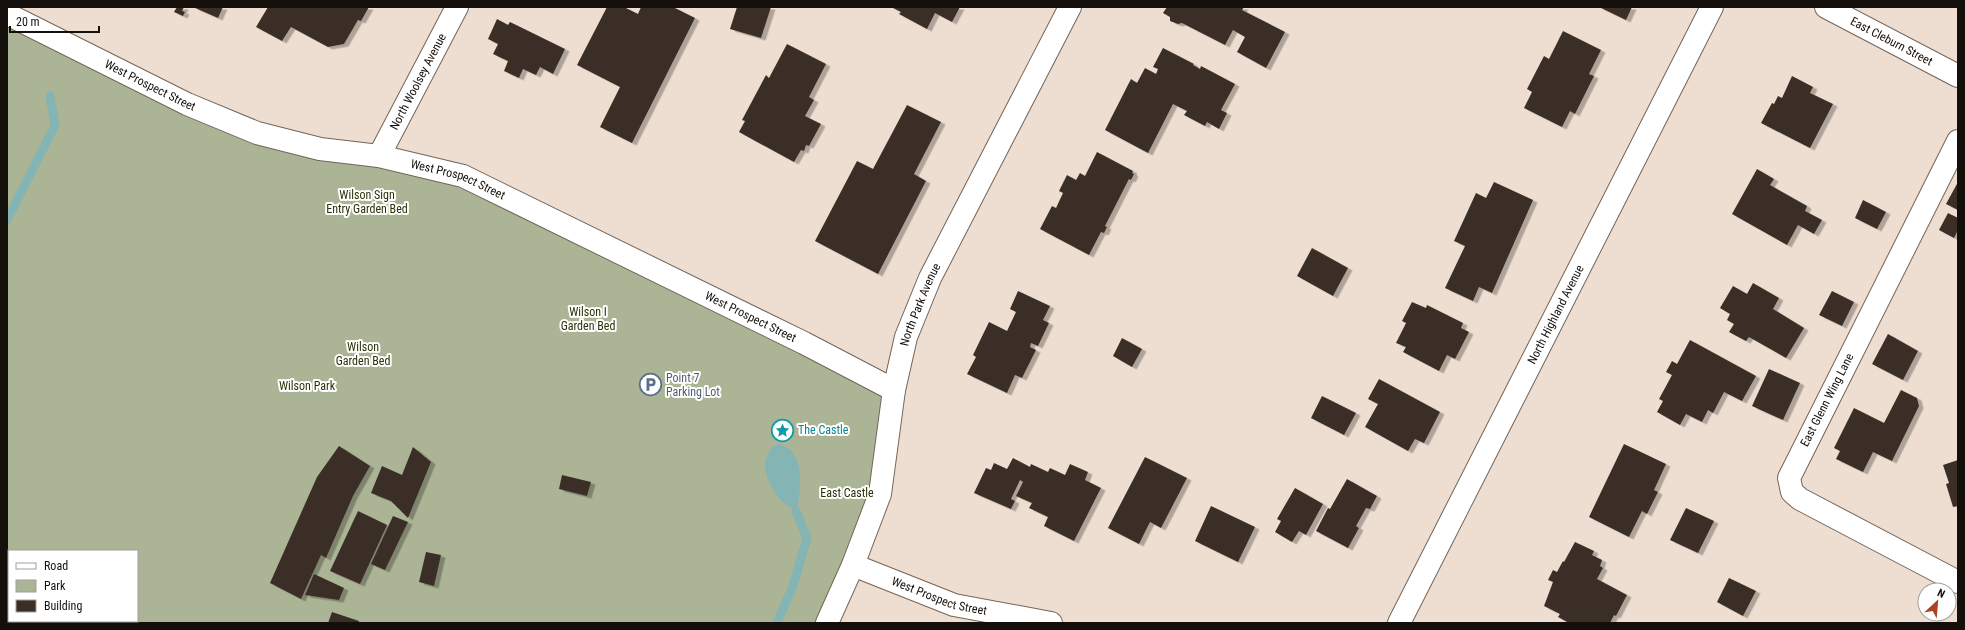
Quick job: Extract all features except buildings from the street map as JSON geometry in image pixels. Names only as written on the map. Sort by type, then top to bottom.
[{"type":"street","name":"North Woolsey Avenue","points":[[379,156],[456,7]]},
{"type":"street","name":"North Park Avenue","points":[[827,623],[853,565],[880,494],[894,390],[906,337],[930,278],[1070,7]]},
{"type":"street","name":"North Highland Avenue","points":[[1399,623],[1712,7]]},
{"type":"street","name":"East Cleburn Street","points":[[1826,7],[1958,76]]},
{"type":"street","name":"West Prospect Street","points":[[7,14],[187,104],[257,133],[320,149],[379,156],[463,176],[804,343],[894,390]]},
{"type":"street","name":"East Glenn Wing Lane","points":[[1958,140],[1789,478],[1792,492],[1800,498],[1958,582]]},
{"type":"street","name":"West Prospect Street","points":[[853,565],[954,605],[1051,623]]},
{"type":"green space","name":"Wilson Park","points":[[7,14],[187,104],[463,176],[894,390],[880,494],[827,623],[7,623]]},
{"type":"water","points":[[779,444],[786,447],[793,453],[798,465],[800,473],[800,489],[796,511],[790,508],[779,498],[771,486],[766,472],[765,462],[767,455],[772,447]]},
{"type":"waterway","points":[[7,220],[55,125],[50,96]]},
{"type":"waterway","points":[[777,623],[793,586],[807,538],[796,511]]},
{"type":"place","name":"Point 7 Parking Lot","points":[[650,385]]},
{"type":"place","name":"The Castle","points":[[782,430]]},
{"type":"park label","name":"Wilson Sign Entry Garden Bed","points":[[367,202]]},
{"type":"park label","name":"Wilson I Garden Bed","points":[[588,319]]},
{"type":"park label","name":"Wilson Garden Bed","points":[[363,354]]},
{"type":"park label","name":"East Castle","points":[[847,493]]}]
